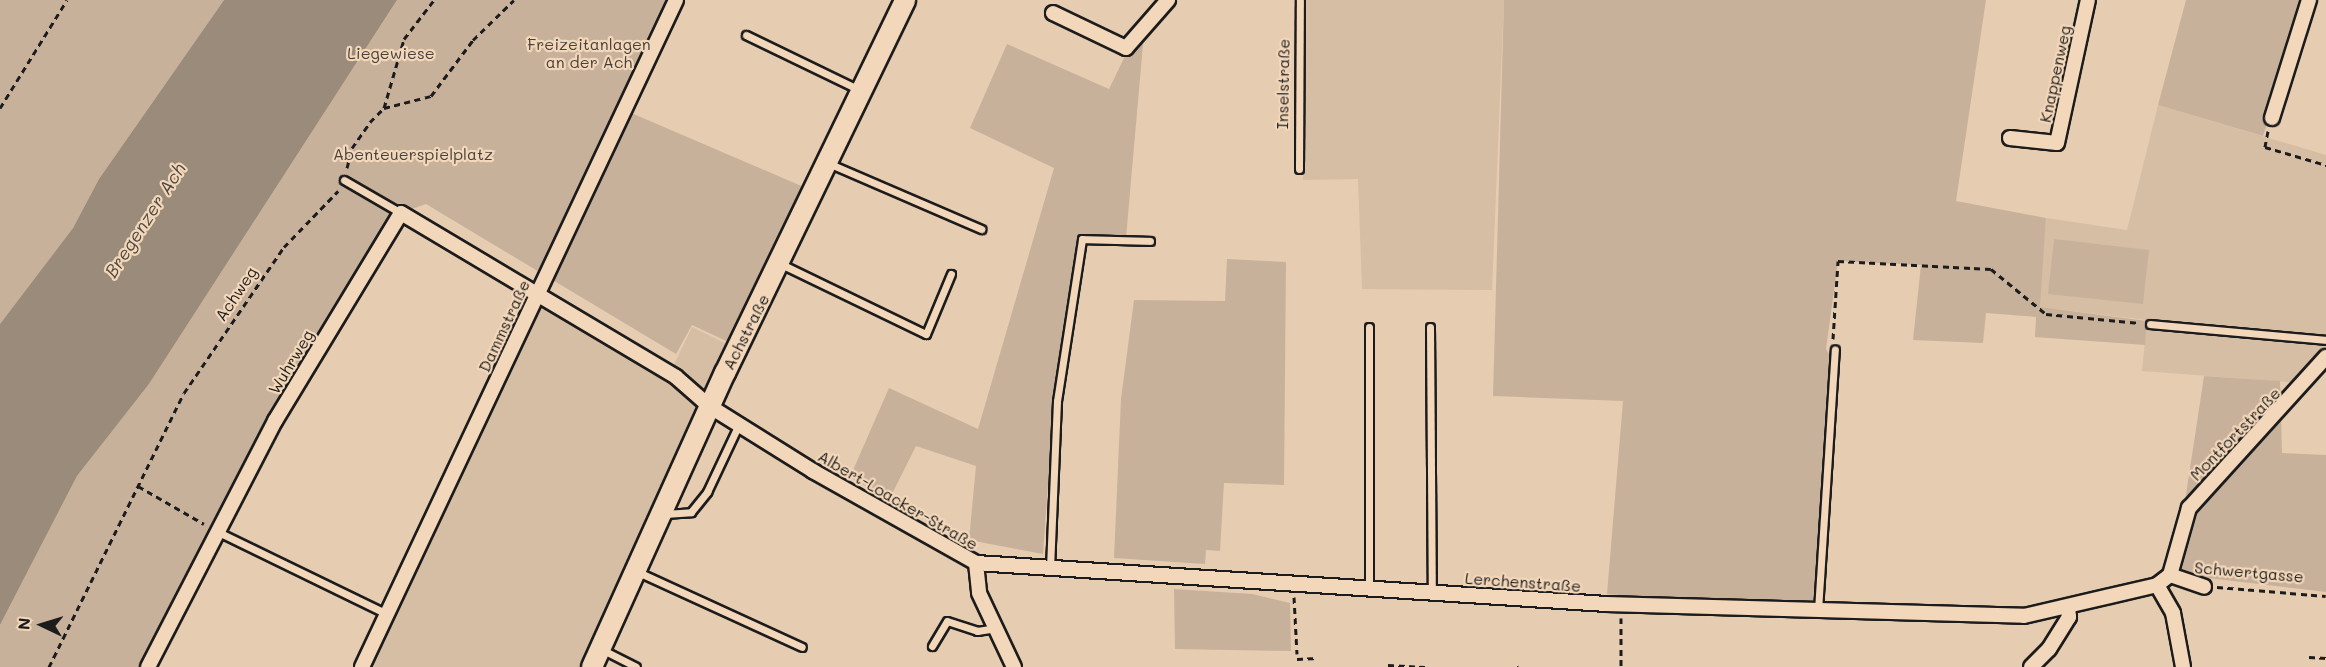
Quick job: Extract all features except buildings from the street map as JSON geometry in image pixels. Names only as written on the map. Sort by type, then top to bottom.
[{"type":"main road","name":"Achstraße","points":[[597,658],[709,406],[781,264],[905,0]]},
{"type":"street","name":"Dammstraße","points":[[362,667],[534,296],[676,0]]},
{"type":"street","points":[[1053,13],[1126,48],[1168,0]]},
{"type":"street","name":"Knappenweg","points":[[2010,138],[2057,143],[2088,0]]},
{"type":"street","points":[[2272,118],[2309,0]]},
{"type":"street","points":[[401,213],[534,296]]},
{"type":"street","name":"Wuhrweg","points":[[148,667],[216,531],[275,421],[401,213]]},
{"type":"street","name":"Albert-Loacker-Straße","points":[[534,296],[676,377],[709,406],[976,563],[979,593],[1014,667]]},
{"type":"street","name":"Montfortstraße","points":[[2170,575],[2189,508],[2326,357]]},
{"type":"street","name":"Lerchenstraße","points":[[976,563],[1432,593],[1818,613],[2024,616],[2068,608]]},
{"type":"street","points":[[2031,667],[2054,641],[2068,617],[2068,608],[2157,585],[2170,575]]},
{"type":"street","name":"Schwertgasse","points":[[2170,575],[2204,587]]},
{"type":"street","points":[[2157,585],[2174,613],[2183,667]]},
{"type":"lane","name":"Inselstraße","points":[[1299,168],[1300,0]]},
{"type":"lane","points":[[746,35],[863,91]]},
{"type":"lane","points":[[828,163],[981,229]]},
{"type":"lane","points":[[344,180],[401,213]]},
{"type":"lane","points":[[1050,568],[1057,401],[1082,239],[1150,241]]},
{"type":"lane","points":[[781,264],[926,334],[951,274]]},
{"type":"lane","points":[[2150,324],[2326,340]]},
{"type":"lane","points":[[1369,327],[1369,589]]},
{"type":"lane","points":[[1430,327],[1432,593]]},
{"type":"lane","points":[[1818,613],[1835,350]]},
{"type":"lane","points":[[662,514],[690,512],[707,492],[740,424]]},
{"type":"lane","points":[[216,531],[387,614]]},
{"type":"lane","points":[[637,571],[802,647]]},
{"type":"lane","points":[[932,646],[947,621],[977,631],[995,627]]},
{"type":"lane","points":[[597,658],[636,667]]},
{"type":"path","points":[[0,108],[67,0]]},
{"type":"path","points":[[384,108],[404,39],[434,0]]},
{"type":"path","points":[[384,108],[431,96],[473,40],[514,0]]},
{"type":"path","name":"Achweg","points":[[49,667],[184,393],[284,247],[344,180],[358,137],[384,108]]},
{"type":"path","points":[[2272,118],[2265,147],[2326,165]]},
{"type":"path","points":[[1835,350],[1831,332],[1838,261],[1991,269],[2046,314],[2150,324]]},
{"type":"path","points":[[138,486],[216,531]]},
{"type":"path","name":"Schwertgasse","points":[[2204,587],[2326,596]]},
{"type":"path","points":[[1294,596],[1297,654]]},
{"type":"path","points":[[1621,604],[1621,667]]},
{"type":"path","points":[[2308,657],[2326,658]]},
{"type":"path","points":[[1297,659],[1317,658]]},
{"type":"path","points":[[1388,665],[1425,667]]},
{"type":"shaded area","points":[[1303,0],[1504,0],[1492,290],[1362,289],[1358,179],[1303,180]]},
{"type":"shaded area","points":[[2158,105],[2326,155],[2326,347],[2300,383],[2142,371],[2147,320],[2039,307],[2046,218],[2127,230]]},
{"type":"shaded area","points":[[534,295],[667,379],[692,327],[739,350],[592,667],[362,667]]},
{"type":"green space","points":[[0,0],[224,0],[99,179],[73,228],[0,324]]},
{"type":"green space","points":[[397,0],[676,0],[622,109],[813,191],[739,347],[692,325],[676,354],[426,204],[401,213],[335,315],[148,667],[0,667],[0,625],[77,476],[149,384]]},
{"type":"green space","points":[[1504,0],[1986,0],[1956,201],[2046,218],[2040,307],[2147,321],[2145,345],[2035,337],[2036,317],[1986,313],[1983,343],[1913,340],[1921,265],[1838,261],[1826,349],[1833,361],[1817,611],[1607,594],[1623,401],[1493,396]]},
{"type":"green space","points":[[2186,0],[2306,0],[2263,136],[2158,105]]},
{"type":"green space","points":[[1144,33],[1126,238],[1083,239],[1054,401],[1043,554],[969,540],[976,466],[916,446],[889,500],[850,477],[889,388],[978,429],[1054,168],[970,128],[1007,44],[1109,89],[1127,52]]},
{"type":"green space","points":[[2054,239],[2149,250],[2143,304],[2048,294]]},
{"type":"green space","points":[[1227,259],[1286,262],[1284,485],[1224,483],[1220,551],[1206,550],[1205,564],[1114,558],[1121,399],[1134,300],[1225,301]]},
{"type":"green space","points":[[2204,376],[2280,381],[2282,453],[2326,455],[2326,592],[2174,574]]},
{"type":"green space","points":[[1174,589],[1252,594],[1290,603],[1291,651],[1175,649]]},
{"type":"water","name":"Bregenzer Ach","points":[[224,0],[397,0],[149,384],[77,476],[0,625],[0,324],[73,228],[99,179]]},
{"type":"park label","name":"Liegewiese","points":[[391,53]]},
{"type":"park label","name":"Freizeitanlagen an der Ach","points":[[589,53]]},
{"type":"park label","name":"Abenteuerspielplatz","points":[[413,154]]}]
